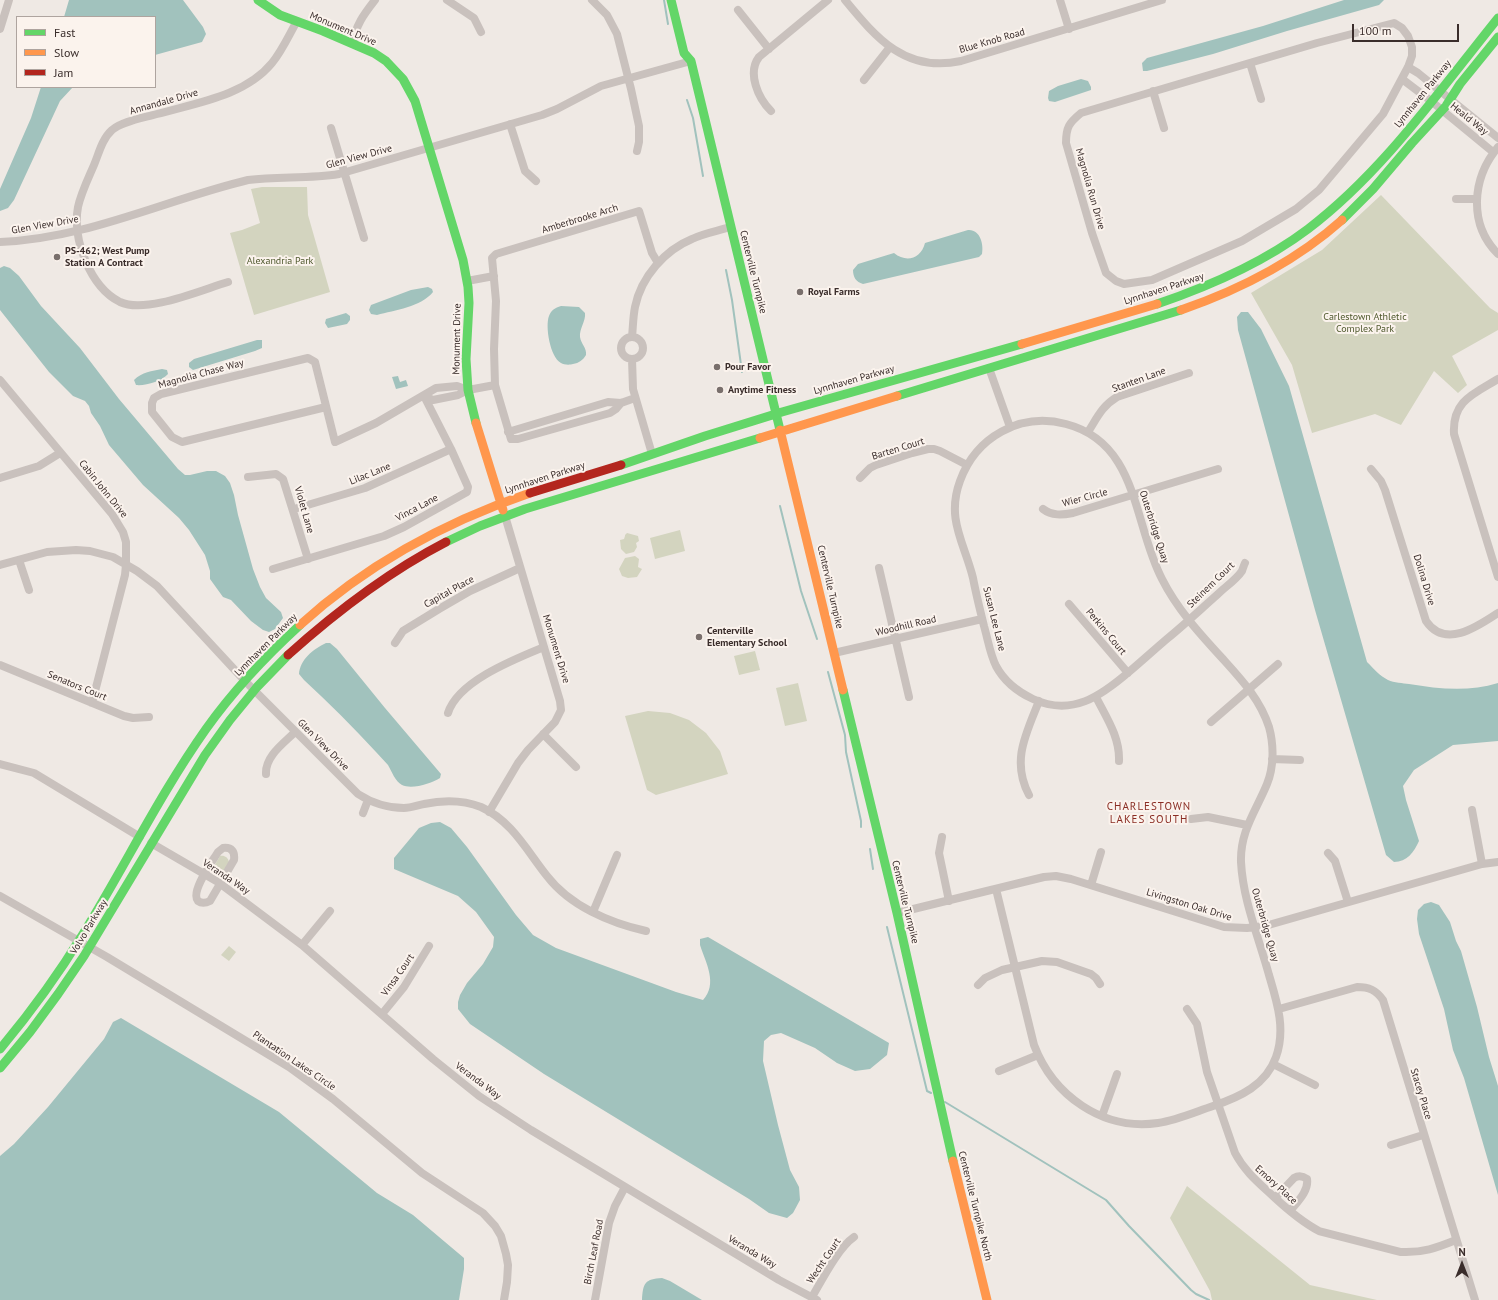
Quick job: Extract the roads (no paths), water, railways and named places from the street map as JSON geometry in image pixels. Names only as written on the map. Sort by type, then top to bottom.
[{"type":"main road","name":"Monument Drive","points":[[258,0],[280,15],[374,53],[386,61],[403,79],[415,101],[463,260],[469,303],[466,359],[468,390],[473,412],[505,516]]},
{"type":"main road","name":"Centerville Turnpike","points":[[671,0],[684,53],[691,61]]},
{"type":"main road","name":"Centerville Turnpike","points":[[678,0],[692,54],[691,61],[730,227],[897,913],[943,1118]]},
{"type":"main road","name":"Lynnhaven Parkway","points":[[171,783],[210,724],[245,681],[281,644],[314,613],[366,574],[398,553],[432,534],[470,516],[532,492],[711,434],[864,387],[992,353],[1156,304],[1229,277],[1263,259],[1286,245],[1337,206],[1383,160],[1498,18]]},
{"type":"main road","points":[[255,691],[313,632],[374,584],[441,544],[476,527],[549,501],[1193,306],[1241,286],[1264,274],[1306,247],[1333,227],[1357,206],[1451,100],[1459,86],[1498,37]]},
{"type":"main road","name":"Volvo Parkway","points":[[0,1068],[47,1012],[65,986],[184,788],[221,732],[255,691]]},
{"type":"main road","name":"Volvo Parkway","points":[[0,1049],[42,998],[62,968],[171,783]]},
{"type":"main road","name":"Centerville Turnpike North","points":[[943,1118],[987,1300]]},
{"type":"street","points":[[0,30],[9,0]]},
{"type":"street","points":[[353,44],[354,33],[357,25],[375,0]]},
{"type":"street","points":[[447,0],[474,18],[481,32]]},
{"type":"street","points":[[592,0],[601,8],[617,34],[640,133],[637,151]]},
{"type":"street","points":[[771,111],[761,99],[756,85],[754,72],[756,62],[769,49],[828,0]]},
{"type":"street","name":"Blue Knob Road","points":[[846,0],[869,29],[890,47],[910,58],[945,63],[961,61],[1162,0]]},
{"type":"street","points":[[1060,0],[1069,29]]},
{"type":"street","points":[[738,10],[769,49]]},
{"type":"street","name":"Annandale Drive","points":[[228,282],[159,304],[137,306],[124,303],[107,293],[93,274],[83,254],[77,220],[80,199],[104,140],[112,130],[130,122],[212,98],[253,80],[271,64],[279,54],[297,21]]},
{"type":"street","name":"Magnolia Run Drive","points":[[1394,22],[1402,28],[1408,36],[1412,47],[1412,56],[1408,67],[1384,114],[1319,190],[1296,209],[1242,241],[1152,280],[1124,284],[1116,281],[1106,273],[1092,233],[1066,143],[1066,131],[1071,121],[1080,113],[1250,63],[1394,22]]},
{"type":"street","points":[[864,80],[890,47]]},
{"type":"street","name":"Glen View Drive","points":[[0,242],[34,240],[78,231],[248,180],[263,178],[320,177],[344,173],[547,113],[601,86],[628,77],[691,61]]},
{"type":"street","points":[[1250,63],[1261,99]]},
{"type":"street","points":[[1408,67],[1440,90]]},
{"type":"street","points":[[1402,79],[1432,101]]},
{"type":"street","name":"Heald Way","points":[[1440,90],[1498,138]]},
{"type":"street","points":[[1153,91],[1164,128]]},
{"type":"street","name":"Heald Way","points":[[1432,101],[1496,149],[1483,172],[1476,199],[1479,222],[1487,240],[1498,254]]},
{"type":"street","points":[[510,124],[525,171],[536,181]]},
{"type":"street","points":[[331,128],[364,238]]},
{"type":"street","points":[[1456,199],[1476,199]]},
{"type":"street","name":"Amberbrooke Arch","points":[[635,398],[621,403],[608,402],[508,432],[495,385],[494,349],[496,301],[491,261],[493,256],[496,254],[639,211],[652,253],[658,263]]},
{"type":"street","points":[[632,337],[633,318],[637,299],[646,280],[658,263],[672,251],[692,239],[730,227]]},
{"type":"street","points":[[467,281],[494,276]]},
{"type":"street","points":[[632,337],[640,341],[643,347],[639,356],[632,359],[624,355],[621,349],[625,340],[632,337]]},
{"type":"street","name":"Magnolia Chase Way","points":[[326,407],[182,442],[172,437],[152,412],[151,408],[154,398],[161,394],[308,358],[315,362],[335,442],[376,424],[436,388],[457,386],[468,390]]},
{"type":"street","points":[[632,359],[633,389],[652,454]]},
{"type":"street","points":[[989,368],[1010,427]]},
{"type":"street","name":"Stanten Lane","points":[[1088,432],[1103,407],[1110,401],[1117,397],[1189,373]]},
{"type":"street","points":[[1498,379],[1467,398],[1458,409],[1453,425],[1456,442],[1498,577]]},
{"type":"street","name":"Cabin John Drive","points":[[0,380],[118,523],[126,542],[125,574],[92,703]]},
{"type":"street","points":[[468,390],[495,385]]},
{"type":"street","name":"Vinca Lane","points":[[272,569],[384,536],[404,527],[467,492],[468,487],[451,449],[424,396]]},
{"type":"street","name":"Outerbridge Quay","points":[[996,889],[1034,1045],[1050,1076],[1066,1094],[1077,1103],[1102,1116],[1129,1123],[1154,1123],[1169,1121],[1234,1098],[1256,1086],[1274,1064],[1280,1038],[1279,1009],[1247,900],[1241,863],[1241,853],[1247,825],[1268,783],[1272,759],[1269,728],[1258,702],[1249,689],[1189,620],[1172,596],[1153,560],[1133,495],[1123,470],[1106,445],[1088,432],[1068,424],[1055,421],[1032,421],[1010,427]]},
{"type":"street","name":"Susan Lee Lane","points":[[1010,427],[992,437],[982,445],[967,465],[957,490],[955,515],[959,539],[970,569],[990,650],[999,670],[1011,684],[1020,692],[1038,701],[1052,705],[1070,705],[1096,697],[1128,673],[1189,620]]},
{"type":"street","name":"Lilac Lane","points":[[294,509],[365,488],[451,449]]},
{"type":"street","name":"Barten Court","points":[[860,478],[870,468],[876,465],[928,449],[940,451],[967,465]]},
{"type":"street","points":[[0,478],[39,466],[60,453]]},
{"type":"street","name":"Wier Circle","points":[[1043,510],[1052,514],[1062,515],[1218,469]]},
{"type":"street","name":"Dolina Drive","points":[[1371,469],[1381,481],[1385,490],[1426,621],[1430,627],[1440,634],[1453,635],[1477,626],[1498,613]]},
{"type":"street","name":"Violet Lane","points":[[248,478],[276,474],[285,482],[308,559]]},
{"type":"street","name":"Monument Drive","points":[[489,812],[518,763],[528,750],[555,722],[558,717],[561,704],[505,516]]},
{"type":"street","name":"Glen View Drive","points":[[0,565],[46,552],[76,550],[102,554],[126,564],[157,586],[245,681],[358,794],[380,805],[403,808],[444,801],[471,804],[489,812],[508,825],[547,877],[566,896],[593,912],[646,931]]},
{"type":"street","points":[[19,560],[29,590]]},
{"type":"street","name":"Steinem Court","points":[[1189,620],[1239,574],[1245,563]]},
{"type":"street","name":"Capital Place","points":[[394,644],[403,631],[439,609],[470,591],[520,568]]},
{"type":"street","points":[[879,568],[909,697]]},
{"type":"street","name":"Perkins Court","points":[[1069,604],[1128,673]]},
{"type":"street","name":"Woodhill Road","points":[[834,653],[982,618]]},
{"type":"street","points":[[448,713],[454,700],[472,684],[512,661],[544,647]]},
{"type":"street","points":[[1211,722],[1278,664]]},
{"type":"street","name":"Senators Court","points":[[0,665],[124,716],[133,718],[149,717]]},
{"type":"street","points":[[1096,697],[1117,739],[1120,752],[1119,761]]},
{"type":"street","points":[[1029,795],[1024,786],[1021,774],[1020,757],[1027,731],[1038,701]]},
{"type":"street","points":[[266,774],[266,768],[270,758],[295,732]]},
{"type":"street","points":[[543,734],[576,767]]},
{"type":"street","points":[[1272,759],[1300,760]]},
{"type":"street","points":[[0,764],[34,773],[140,837]]},
{"type":"street","points":[[363,813],[368,800]]},
{"type":"street","points":[[1472,810],[1482,864]]},
{"type":"street","points":[[1191,819],[1208,817],[1247,825]]},
{"type":"street","points":[[942,837],[939,853],[949,901]]},
{"type":"street","name":"Veranda Way","points":[[151,843],[221,884],[302,944],[433,1059],[478,1096],[531,1130],[779,1280],[814,1298]]},
{"type":"street","points":[[223,848],[228,848],[233,851],[235,855],[234,860],[221,884],[210,901],[205,903],[200,902],[196,897],[196,891],[218,852],[223,848]]},
{"type":"street","points":[[1091,885],[1101,852]]},
{"type":"street","points":[[1328,853],[1335,861],[1348,902]]},
{"type":"street","points":[[593,912],[617,855]]},
{"type":"street","name":"Livingston Oak Drive","points":[[897,913],[1044,877],[1056,876],[1065,877],[1224,927],[1255,928],[1482,864],[1498,862]]},
{"type":"street","name":"Plantation Lakes Circle","points":[[0,896],[89,947],[288,1067],[333,1100],[422,1173],[483,1213],[495,1226],[501,1236],[506,1254],[508,1266],[504,1300]]},
{"type":"street","points":[[302,944],[330,911]]},
{"type":"street","name":"Vinsa Court","points":[[382,1014],[404,988],[430,946]]},
{"type":"street","points":[[978,985],[993,973],[1042,961],[1057,962],[1091,974],[1100,984]]},
{"type":"street","name":"Stacey Place","points":[[1279,1009],[1357,987],[1374,990],[1379,995],[1384,1004],[1423,1135],[1475,1300]]},
{"type":"street","name":"Emory Place","points":[[1187,1009],[1197,1024],[1207,1072],[1235,1154],[1251,1177],[1290,1211],[1319,1231],[1402,1252],[1416,1253],[1430,1250],[1456,1240]]},
{"type":"street","points":[[999,1071],[1038,1055]]},
{"type":"street","points":[[1274,1064],[1315,1086]]},
{"type":"street","points":[[1102,1116],[1117,1074]]},
{"type":"street","points":[[1391,1145],[1423,1135]]},
{"type":"street","points":[[1275,1198],[1294,1178],[1303,1176],[1307,1179],[1308,1185],[1306,1190],[1290,1211]]},
{"type":"street","name":"Birch Leaf Road","points":[[596,1300],[609,1223],[615,1206],[625,1187]]},
{"type":"street","name":"Wecht Court","points":[[814,1298],[840,1251],[854,1237]]},
{"type":"water","points":[[69,0],[183,0],[203,27],[206,34],[202,42],[156,55],[156,16],[64,16]]},
{"type":"water","points":[[1344,0],[1384,0],[1379,5],[1213,54],[1143,71],[1142,63],[1147,58],[1263,26]]},
{"type":"water","points":[[1081,79],[1088,81],[1091,90],[1055,102],[1049,101],[1049,91],[1058,86]]},
{"type":"water","points":[[41,88],[72,88],[60,101],[14,200],[8,208],[0,211],[0,189],[31,118]]},
{"type":"water","points":[[968,230],[976,232],[982,242],[982,254],[979,257],[863,284],[858,282],[854,277],[853,270],[858,264],[894,253],[903,258],[912,258],[920,253],[925,243]]},
{"type":"water","points":[[4,266],[10,268],[19,276],[41,306],[80,348],[119,399],[178,469],[185,475],[216,471],[225,476],[230,483],[234,495],[253,569],[260,587],[266,598],[281,612],[283,618],[275,629],[269,632],[263,630],[251,621],[231,600],[223,597],[210,579],[210,571],[205,555],[189,530],[179,518],[143,485],[109,445],[85,401],[73,396],[49,372],[0,310],[0,268]]},
{"type":"water","points":[[428,287],[432,289],[433,292],[415,305],[377,315],[371,314],[369,310],[371,305],[411,290]]},
{"type":"water","points":[[561,306],[579,307],[585,313],[580,331],[580,337],[586,350],[586,355],[581,361],[567,365],[557,360],[551,348],[548,334],[549,316],[551,312]]},
{"type":"water","points":[[1241,312],[1248,312],[1261,329],[1289,386],[1367,662],[1382,676],[1388,680],[1396,682],[1454,689],[1476,688],[1498,683],[1498,741],[1453,745],[1414,770],[1403,786],[1419,841],[1410,856],[1399,862],[1394,862],[1386,855],[1315,610],[1238,330],[1237,317]]},
{"type":"water","points":[[346,313],[350,316],[350,320],[347,324],[328,328],[325,323],[326,319]]},
{"type":"water","points":[[257,340],[262,340],[262,348],[255,351],[193,370],[189,367],[189,363],[194,359]]},
{"type":"water","points":[[162,369],[167,370],[168,374],[162,379],[149,384],[136,385],[134,380],[140,375]]},
{"type":"water","points":[[398,376],[400,382],[406,380],[408,386],[396,389],[392,377]]},
{"type":"water","points":[[326,643],[330,643],[337,649],[441,774],[440,778],[427,784],[411,787],[402,785],[397,781],[388,765],[379,755],[341,715],[304,680],[299,674],[302,664],[316,648]]},
{"type":"water","points":[[440,822],[451,828],[467,847],[516,915],[533,935],[556,948],[676,992],[703,1000],[710,987],[710,980],[708,966],[700,945],[700,939],[708,937],[889,1043],[887,1055],[870,1069],[855,1071],[837,1063],[815,1048],[781,1033],[771,1035],[764,1041],[763,1061],[778,1125],[790,1170],[799,1187],[800,1200],[793,1213],[787,1218],[769,1213],[749,1199],[544,1074],[470,1024],[458,1009],[458,1002],[467,983],[483,964],[493,947],[494,937],[476,912],[458,896],[394,869],[394,858],[419,828],[431,823]]},
{"type":"water","points":[[1431,902],[1439,905],[1450,922],[1461,951],[1498,1086],[1498,1195],[1464,1078],[1453,1050],[1444,1009],[1419,934],[1417,919],[1418,910],[1424,904]]},
{"type":"water","points":[[121,1018],[279,1112],[377,1193],[413,1215],[464,1258],[464,1269],[459,1300],[0,1300],[0,1156],[14,1144],[48,1107],[104,1039],[113,1022]]},
{"type":"water","points":[[662,1278],[670,1281],[702,1300],[642,1300],[643,1290],[646,1283],[652,1279]]},
{"type":"waterway","points":[[664,0],[668,24]]},
{"type":"waterway","points":[[687,100],[693,118],[703,176]]},
{"type":"waterway","points":[[726,270],[732,300],[742,372]]},
{"type":"waterway","points":[[780,506],[801,591],[817,639]]},
{"type":"waterway","points":[[828,672],[845,735],[846,752],[861,827]]},
{"type":"waterway","points":[[870,849],[873,869]]},
{"type":"waterway","points":[[887,927],[927,1091],[931,1093]]},
{"type":"waterway","points":[[945,1102],[1106,1200],[1191,1290],[1209,1300]]},
{"type":"place","name":"PS-462; West Pump Station A Contract","points":[[57,257]]},
{"type":"place","name":"Royal Farms","points":[[800,292]]},
{"type":"place","name":"Pour Favor","points":[[717,367]]},
{"type":"place","name":"Anytime Fitness","points":[[720,390]]},
{"type":"place","name":"Centerville Elementary School","points":[[699,637]]},
{"type":"district","name":"CHARLESTOWN LAKES SOUTH","points":[[1149,813]]},
{"type":"park label","name":"Alexandria Park","points":[[280,261]]},
{"type":"park label","name":"Carlestown Athletic Complex Park","points":[[1365,322]]}]
